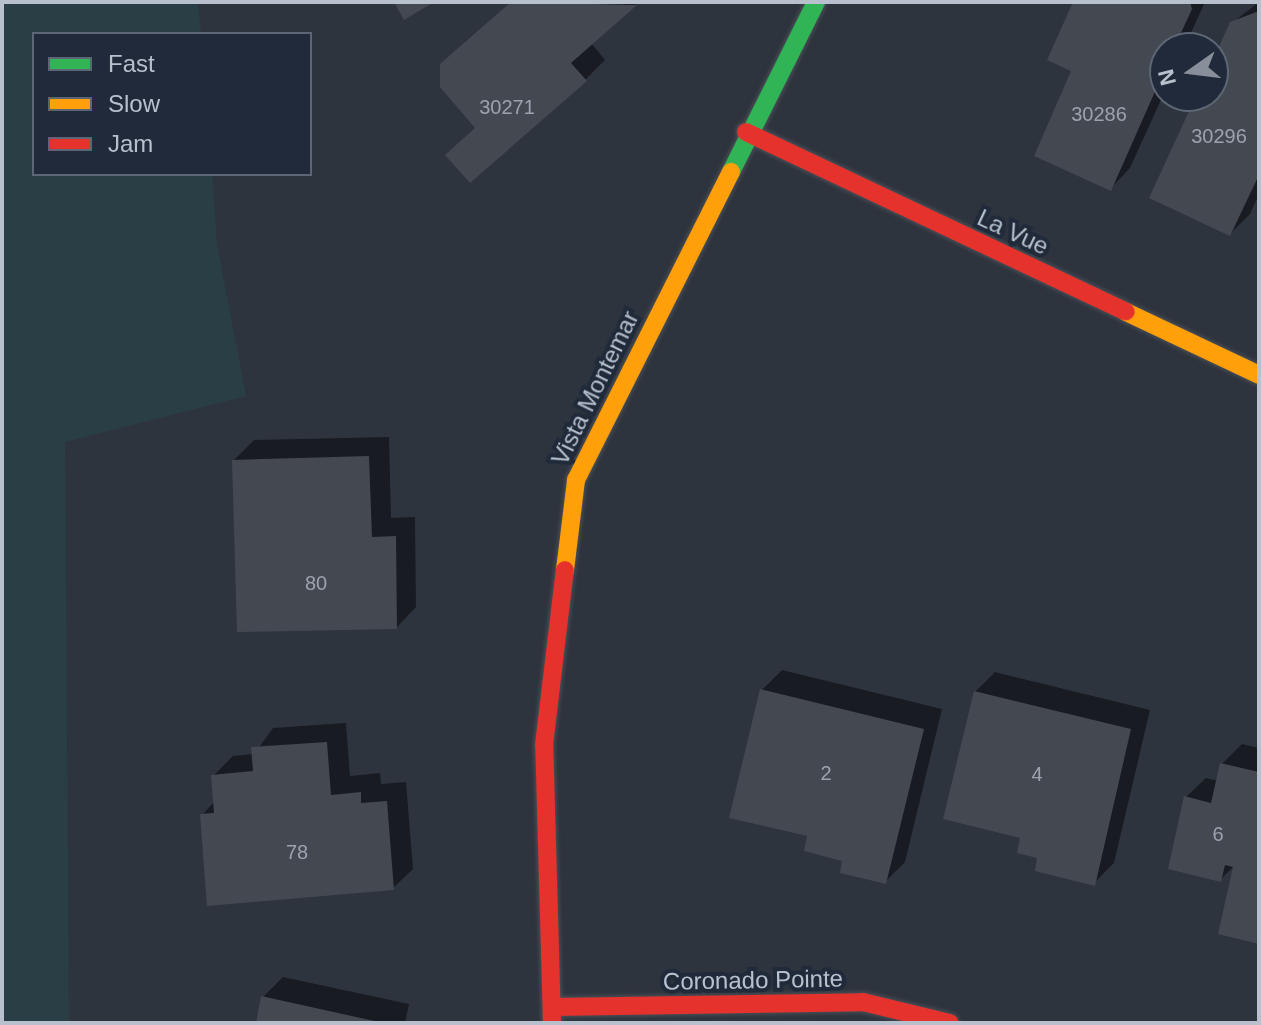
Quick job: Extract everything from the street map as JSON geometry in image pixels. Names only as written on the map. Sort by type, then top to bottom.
[{"type":"street","name":"Vista Montemar","points":[[553,1015],[544,745],[576,480],[746,132],[816,2]]},
{"type":"street","name":"La Vue","points":[[746,132],[1259,375]]},
{"type":"street","name":"Coronado Pointe","points":[[553,1015],[863,1002],[950,1023]]},
{"type":"green space","points":[[2,2],[198,2],[201,32],[32,32],[32,176],[212,176],[217,245],[246,396],[65,442],[69,1023],[2,1023]]},
{"type":"building","points":[[394,2],[434,2],[404,20]]},
{"type":"building","points":[[511,2],[637,5],[571,63],[587,81],[470,183],[445,155],[475,128],[440,87],[440,64]]},
{"type":"building","points":[[1073,2],[1190,2],[1192,9],[1181,32],[1149,32],[1149,105],[1111,191],[1034,156],[1071,71],[1047,60]]},
{"type":"building","points":[[1259,11],[1259,175],[1230,236],[1149,198],[1189,112],[1229,112],[1229,32],[1226,32],[1230,22]]},
{"type":"building","points":[[369,456],[372,537],[396,536],[397,629],[237,632],[232,460]]},
{"type":"building","points":[[760,689],[924,729],[886,884],[840,873],[842,861],[804,851],[807,836],[729,818]]},
{"type":"building","points":[[974,691],[1131,729],[1095,886],[1035,871],[1037,858],[1017,853],[1020,838],[943,819]]},
{"type":"building","points":[[327,742],[331,795],[361,792],[361,803],[387,801],[394,890],[207,906],[200,814],[214,813],[211,775],[253,771],[251,747]]},
{"type":"building","points":[[1220,763],[1259,772],[1259,944],[1218,934],[1233,867],[1225,865],[1221,882],[1168,869],[1184,796],[1211,803]]},
{"type":"building","points":[[261,996],[379,1022],[379,1023],[256,1023]]},
{"type":"traffic: fast","points":[[731,172],[816,2]]},
{"type":"traffic: slow","points":[[565,570],[576,480],[731,172]]},
{"type":"traffic: slow","points":[[1126,312],[1259,375]]},
{"type":"traffic: jam","points":[[746,132],[1126,312]]},
{"type":"traffic: jam","points":[[552,1023],[544,745],[565,570]]},
{"type":"traffic: jam","points":[[553,1007],[863,1002],[950,1023]]}]
